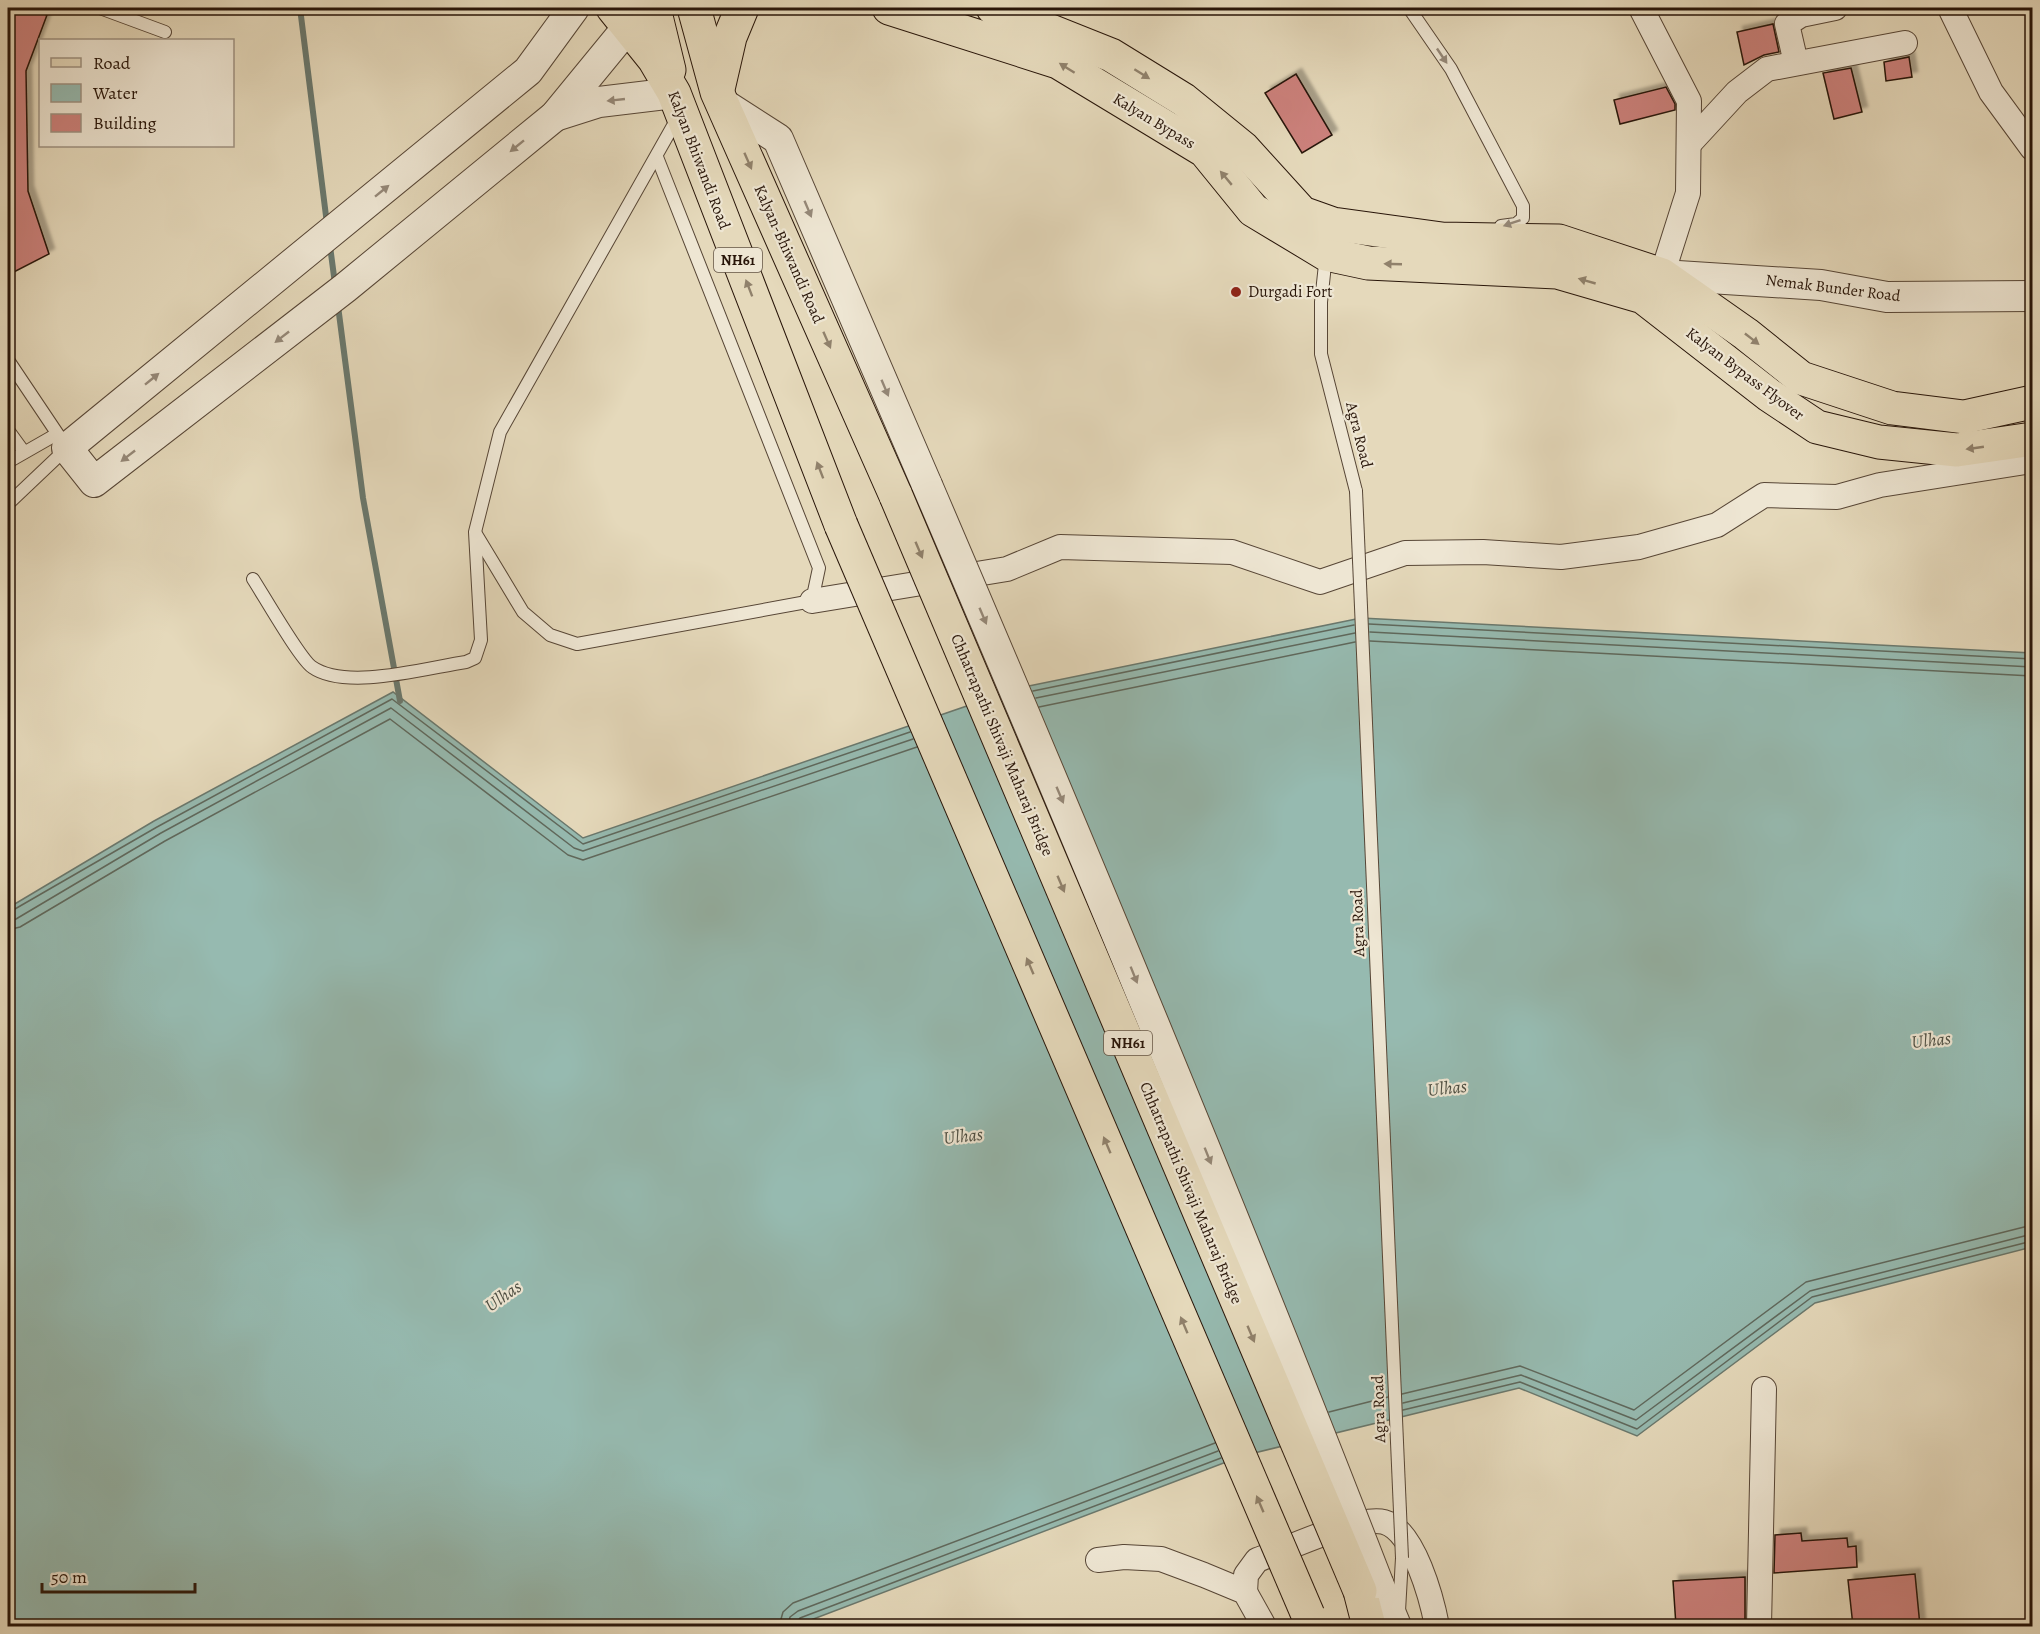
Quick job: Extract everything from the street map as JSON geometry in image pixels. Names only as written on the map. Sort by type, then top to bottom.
[{"type":"main road","points":[[654,8],[677,102]]},
{"type":"main road","name":"Kalyan-Bhiwandi Road","points":[[694,8],[720,98],[896,496]]},
{"type":"main road","points":[[720,98],[730,37],[742,8]]},
{"type":"main road","name":"Kalyan Bypass","points":[[889,8],[1058,62],[1205,151],[1253,210],[1330,239],[1559,241],[1653,286]]},
{"type":"main road","name":"Kalyan Bypass","points":[[993,8],[1111,55],[1184,100],[1243,148],[1302,213],[1330,239],[1368,263],[1557,272],[1653,286]]},
{"type":"main road","name":"Kalyan Bhiwandi Road","points":[[621,17],[654,59],[677,102],[841,525],[1310,1621]]},
{"type":"main road","name":"Kalyan Bypass Flyover","points":[[1653,286],[1695,318],[1801,378],[1892,408],[1964,417],[2032,402]]},
{"type":"main road","name":"Kalyan Bypass Flyover","points":[[1695,318],[1768,395],[1817,427],[1879,442],[1957,450],[2032,440]]},
{"type":"main road","name":"Chhatrapathi Shivaji Maharaj Bridge","points":[[896,496],[1369,1587]]},
{"type":"main road","name":"NH61","points":[[1369,1587],[1369,1626]]},
{"type":"street","points":[[574,8],[528,71],[329,235],[62,441],[94,482],[336,294],[555,116],[579,87],[621,17]]},
{"type":"street","points":[[1641,8],[1689,100],[1688,193],[1653,286]]},
{"type":"street","points":[[1796,63],[1785,16],[1835,8]]},
{"type":"street","points":[[1950,8],[1991,92],[2032,148]]},
{"type":"street","points":[[1689,144],[1737,92],[1767,69],[1905,44]]},
{"type":"street","points":[[543,51],[579,87]]},
{"type":"street","points":[[720,98],[778,139],[1063,800],[1281,1333],[1369,1587],[1397,1626]]},
{"type":"street","points":[[555,116],[599,102],[677,102]]},
{"type":"street","name":"Nemak Bunder Road","points":[[1653,286],[1741,278],[1821,285],[1887,297],[2032,296]]},
{"type":"street","points":[[1882,399],[1950,407],[2032,393]]},
{"type":"street","points":[[812,601],[1007,569],[1060,547],[1232,552],[1320,582],[1405,553],[1483,552],[1561,557],[1640,548],[1717,525],[1764,495],[1837,497],[1880,485],[2032,460]]},
{"type":"street","points":[[1759,1626],[1764,1389]]},
{"type":"street","points":[[1264,1626],[1245,1592],[1246,1575],[1257,1560],[1364,1520],[1386,1522],[1405,1539],[1422,1570],[1437,1626]]},
{"type":"street","points":[[1098,1560],[1124,1557],[1161,1559],[1245,1592]]},
{"type":"lane","points":[[100,8],[165,32]]},
{"type":"lane","points":[[1409,8],[1451,69],[1523,206],[1523,218],[1516,224],[1471,228],[1442,239]]},
{"type":"lane","points":[[253,579],[310,666],[329,676],[372,676],[466,662],[475,658],[481,640],[475,532],[500,432],[657,157],[677,102]]},
{"type":"lane","points":[[475,532],[523,612],[550,635],[577,644],[812,601],[819,568],[657,157]]},
{"type":"lane","name":"Agra Road","points":[[1330,239],[1321,302],[1321,354],[1356,491],[1402,1558],[1397,1626]]},
{"type":"lane","points":[[8,360],[62,441]]},
{"type":"lane","points":[[8,430],[24,452]]},
{"type":"lane","points":[[8,462],[24,452],[62,441]]},
{"type":"lane","points":[[8,504],[62,441]]},
{"type":"water","name":"Ulhas","points":[[1361,618],[2032,653],[2032,1247],[1815,1303],[1637,1436],[1519,1388],[1242,1456],[795,1626],[8,1626],[8,908],[154,821],[393,692],[583,838],[1019,688]]},
{"type":"building","points":[[8,8],[26,8],[47,15],[26,71],[28,191],[49,254],[8,275]]},
{"type":"building","points":[[1773,24],[1779,52],[1764,55],[1744,65],[1737,32]]},
{"type":"building","points":[[1909,57],[1912,77],[1886,81],[1884,62]]},
{"type":"building","points":[[1851,68],[1862,112],[1834,119],[1823,73]]},
{"type":"building","points":[[1296,74],[1332,135],[1302,153],[1265,93]]},
{"type":"building","points":[[1666,87],[1675,104],[1675,110],[1620,124],[1614,100]]},
{"type":"building","points":[[1801,1533],[1802,1541],[1847,1538],[1848,1547],[1856,1546],[1857,1567],[1774,1573],[1775,1535]]},
{"type":"building","points":[[1915,1574],[1920,1626],[1853,1626],[1848,1580]]},
{"type":"building","points":[[1745,1577],[1745,1626],[1676,1626],[1673,1581]]},
{"type":"waterway","points":[[300,8],[327,224]]},
{"type":"waterway","points":[[330,246],[335,284]]},
{"type":"waterway","points":[[338,306],[363,498],[400,701]]},
{"type":"place","name":"Durgadi Fort","points":[[1236,292]]}]
